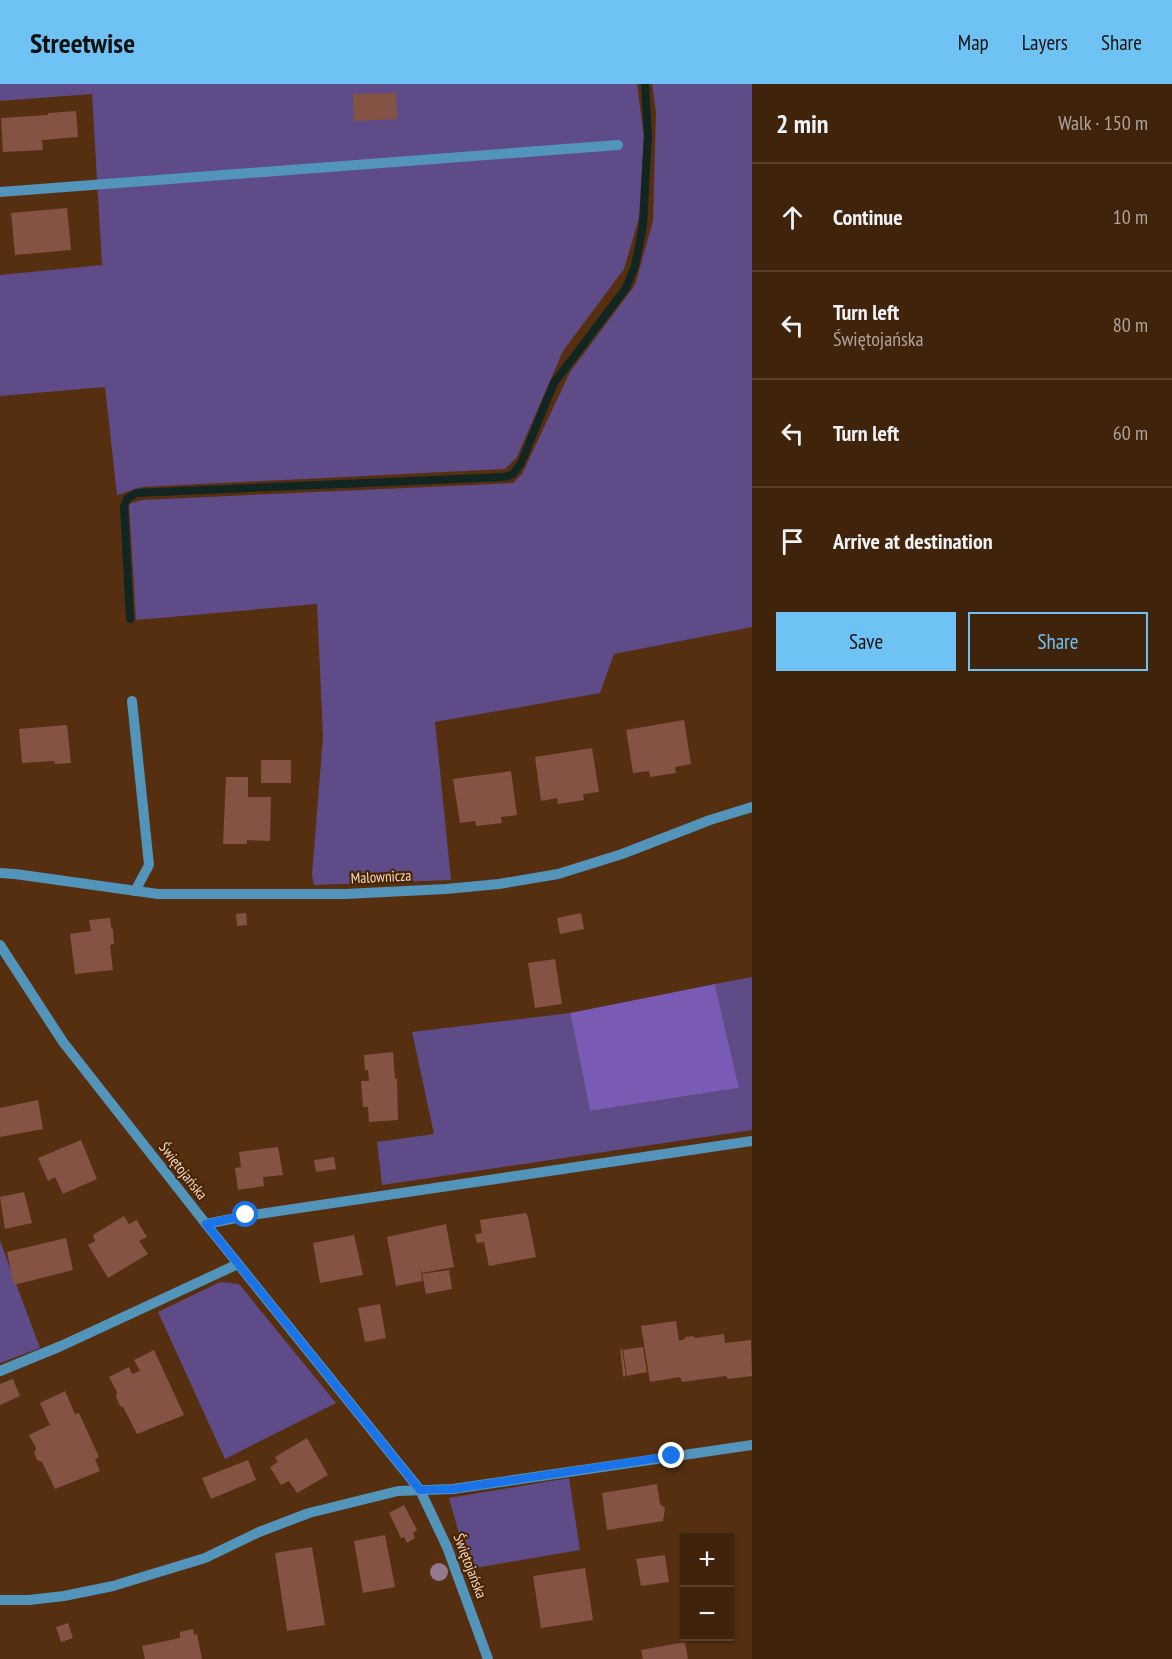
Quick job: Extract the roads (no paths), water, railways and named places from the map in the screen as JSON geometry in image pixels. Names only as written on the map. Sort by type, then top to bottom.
[{"type":"street","points":[[0,192],[618,146]]},
{"type":"street","points":[[132,701],[149,865],[135,891]]},
{"type":"street","name":"Malownicza","points":[[0,873],[158,894],[345,894],[499,884],[558,874],[622,854],[710,820],[752,807]]},
{"type":"street","name":"Świętojańska","points":[[0,945],[63,1041],[206,1224],[420,1490],[447,1547],[488,1659]]},
{"type":"street","points":[[206,1224],[246,1215],[752,1141]]},
{"type":"street","points":[[0,1371],[61,1346],[238,1264]]},
{"type":"street","points":[[0,1600],[29,1600],[64,1596],[113,1586],[205,1558],[259,1532],[309,1513],[398,1491],[453,1489],[752,1445]]},
{"type":"waterway","points":[[130,619],[124,507],[127,499],[136,493],[504,477],[513,474],[521,463],[554,383],[626,288],[635,266],[643,226],[648,134],[645,84]]}]
